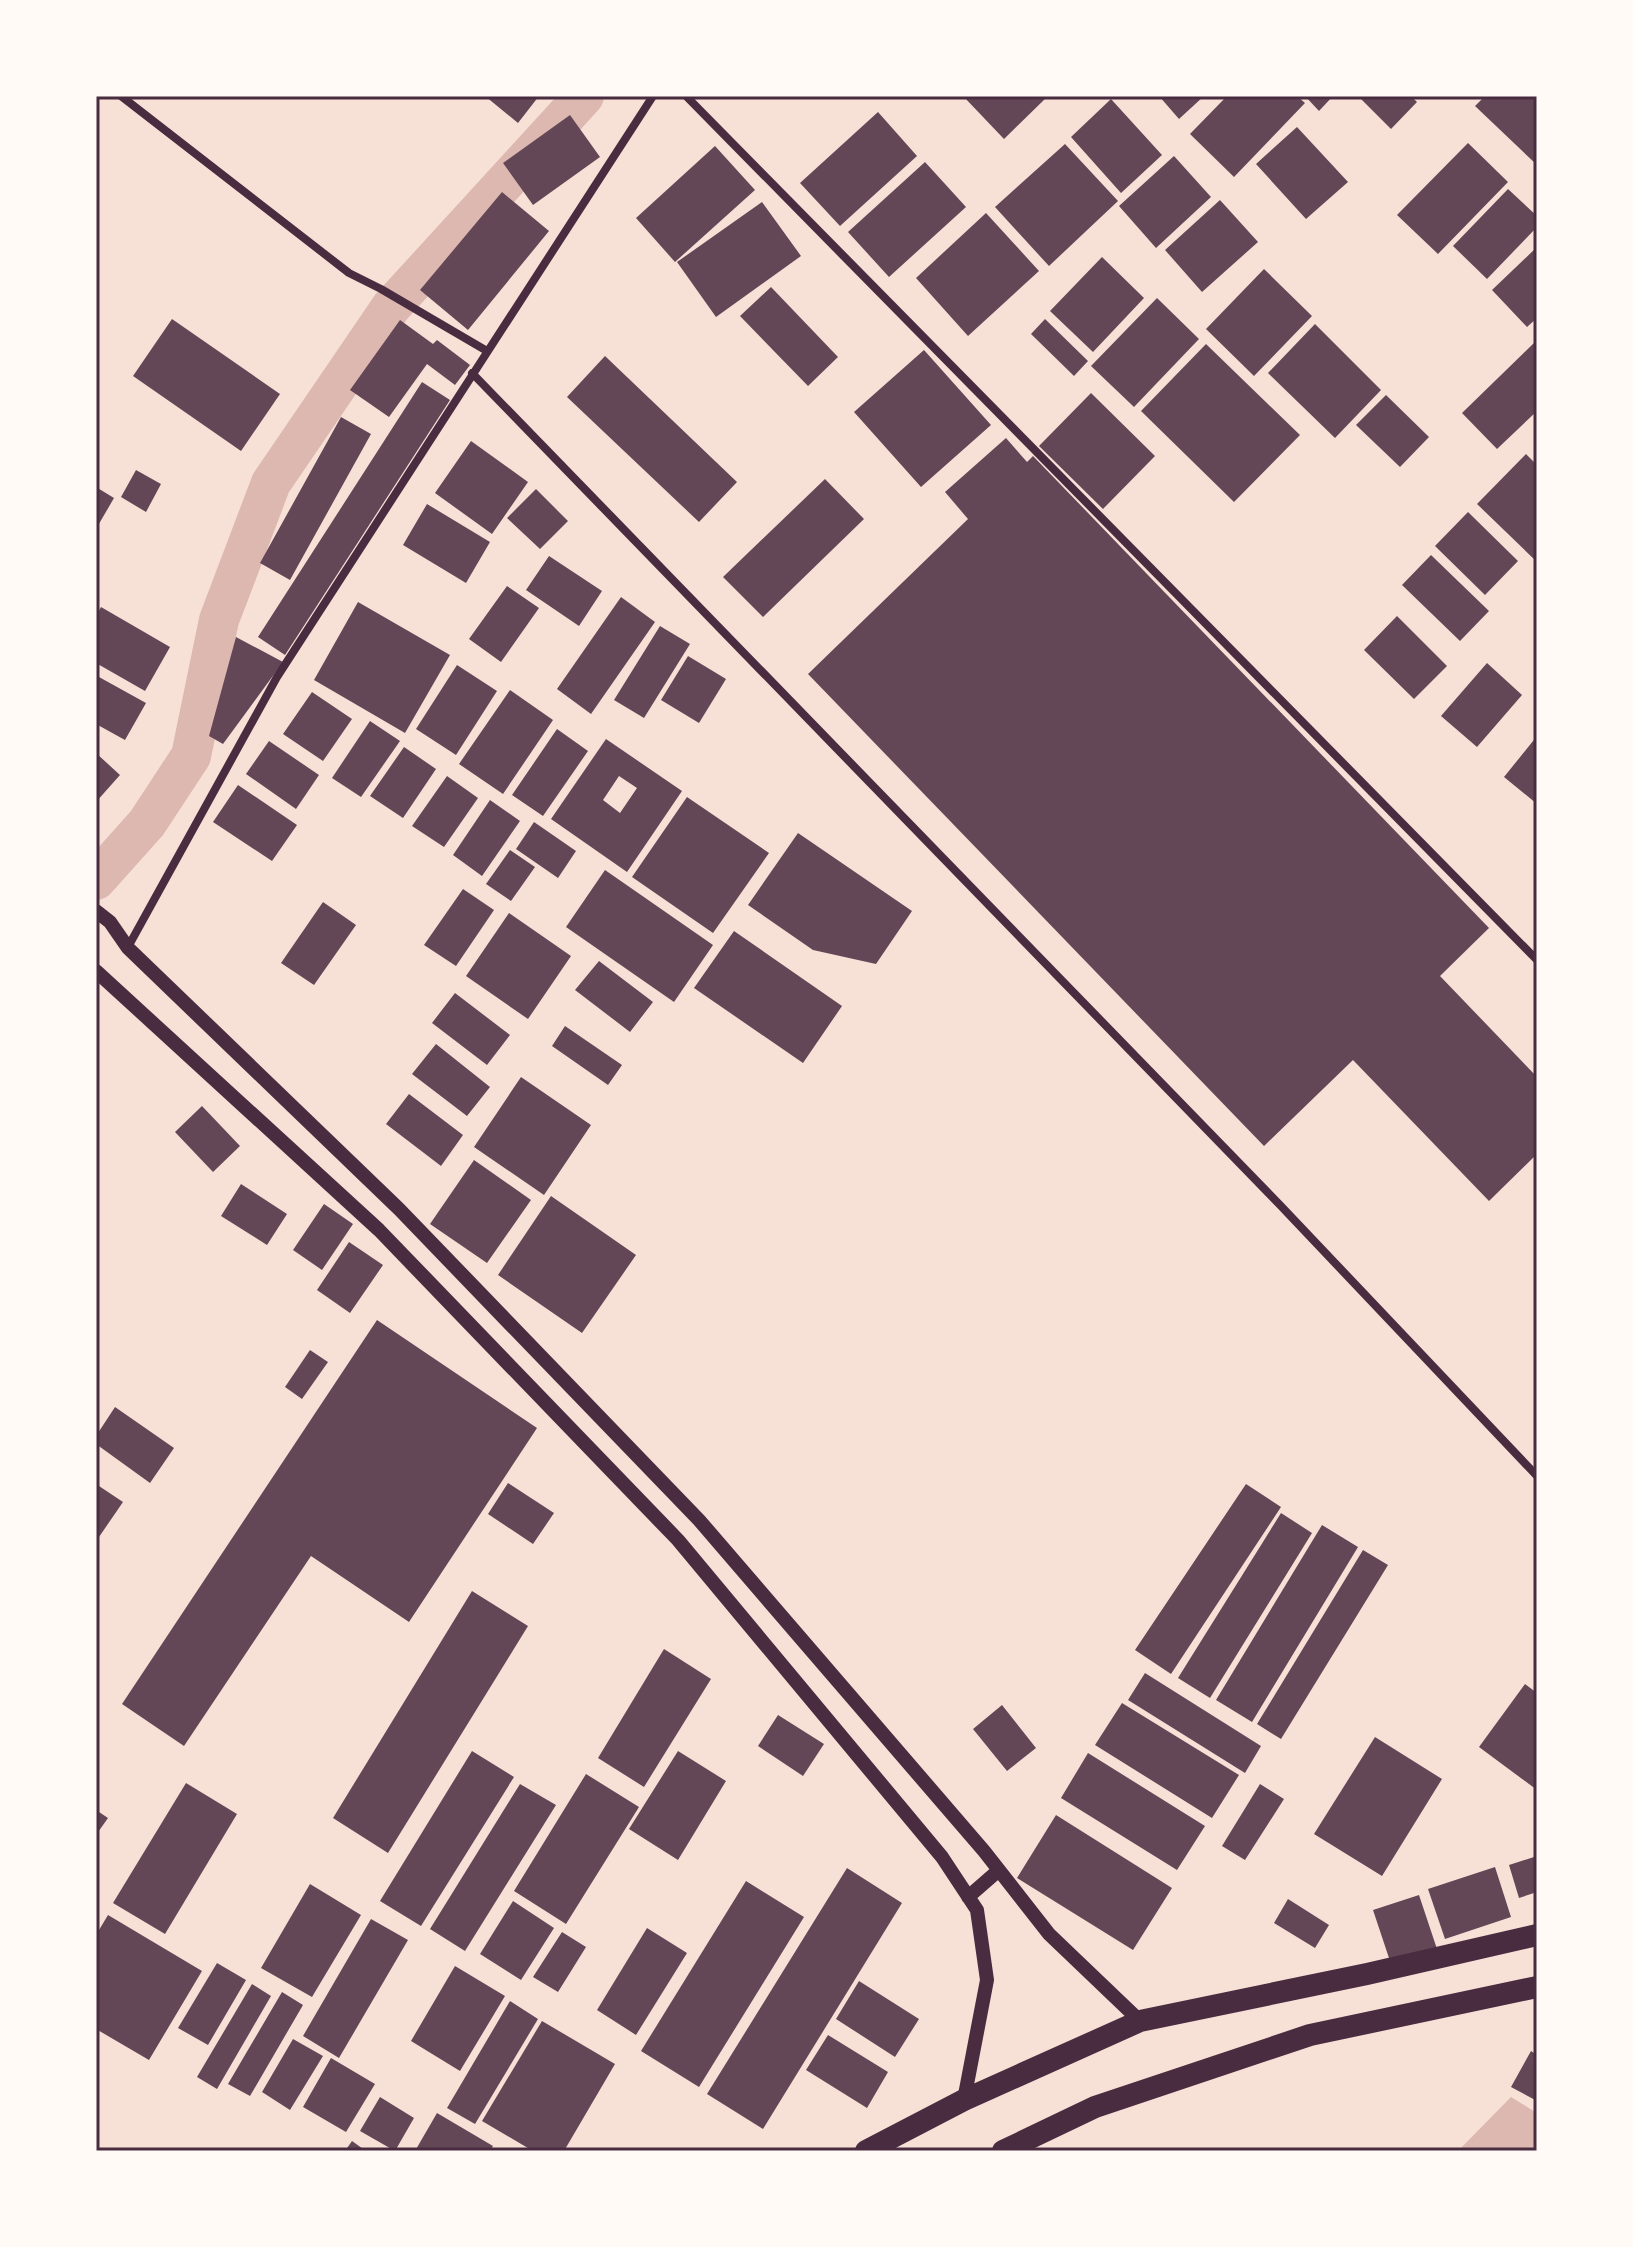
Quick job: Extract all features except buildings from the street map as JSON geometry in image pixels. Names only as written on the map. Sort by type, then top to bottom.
[{"type":"highway","points":[[866,2151],[964,2100],[1140,2021],[1537,1935]]},
{"type":"highway","points":[[1003,2151],[1095,2107],[1310,2035],[1537,1987]]},
{"type":"street","points":[[121,96],[349,273],[487,351]]},
{"type":"street","points":[[128,948],[277,677],[653,96]]},
{"type":"street","points":[[686,96],[1537,960]]},
{"type":"street","points":[[472,373],[1269,1193],[1537,1476]]},
{"type":"street","points":[[96,911],[110,922],[128,948],[399,1209],[699,1520],[999,1870],[1049,1934],[1140,2021]]},
{"type":"street","points":[[96,972],[379,1230],[678,1540],[942,1857],[977,1910],[987,1980],[964,2100]]},
{"type":"street","points":[[968,1897],[999,1870]]},
{"type":"shaded area","points":[[1511,2097],[1537,2113],[1537,2151],[1458,2151]]},
{"type":"waterway","points":[[96,880],[147,823],[191,756],[219,620],[271,483],[391,307],[584,96]]}]
